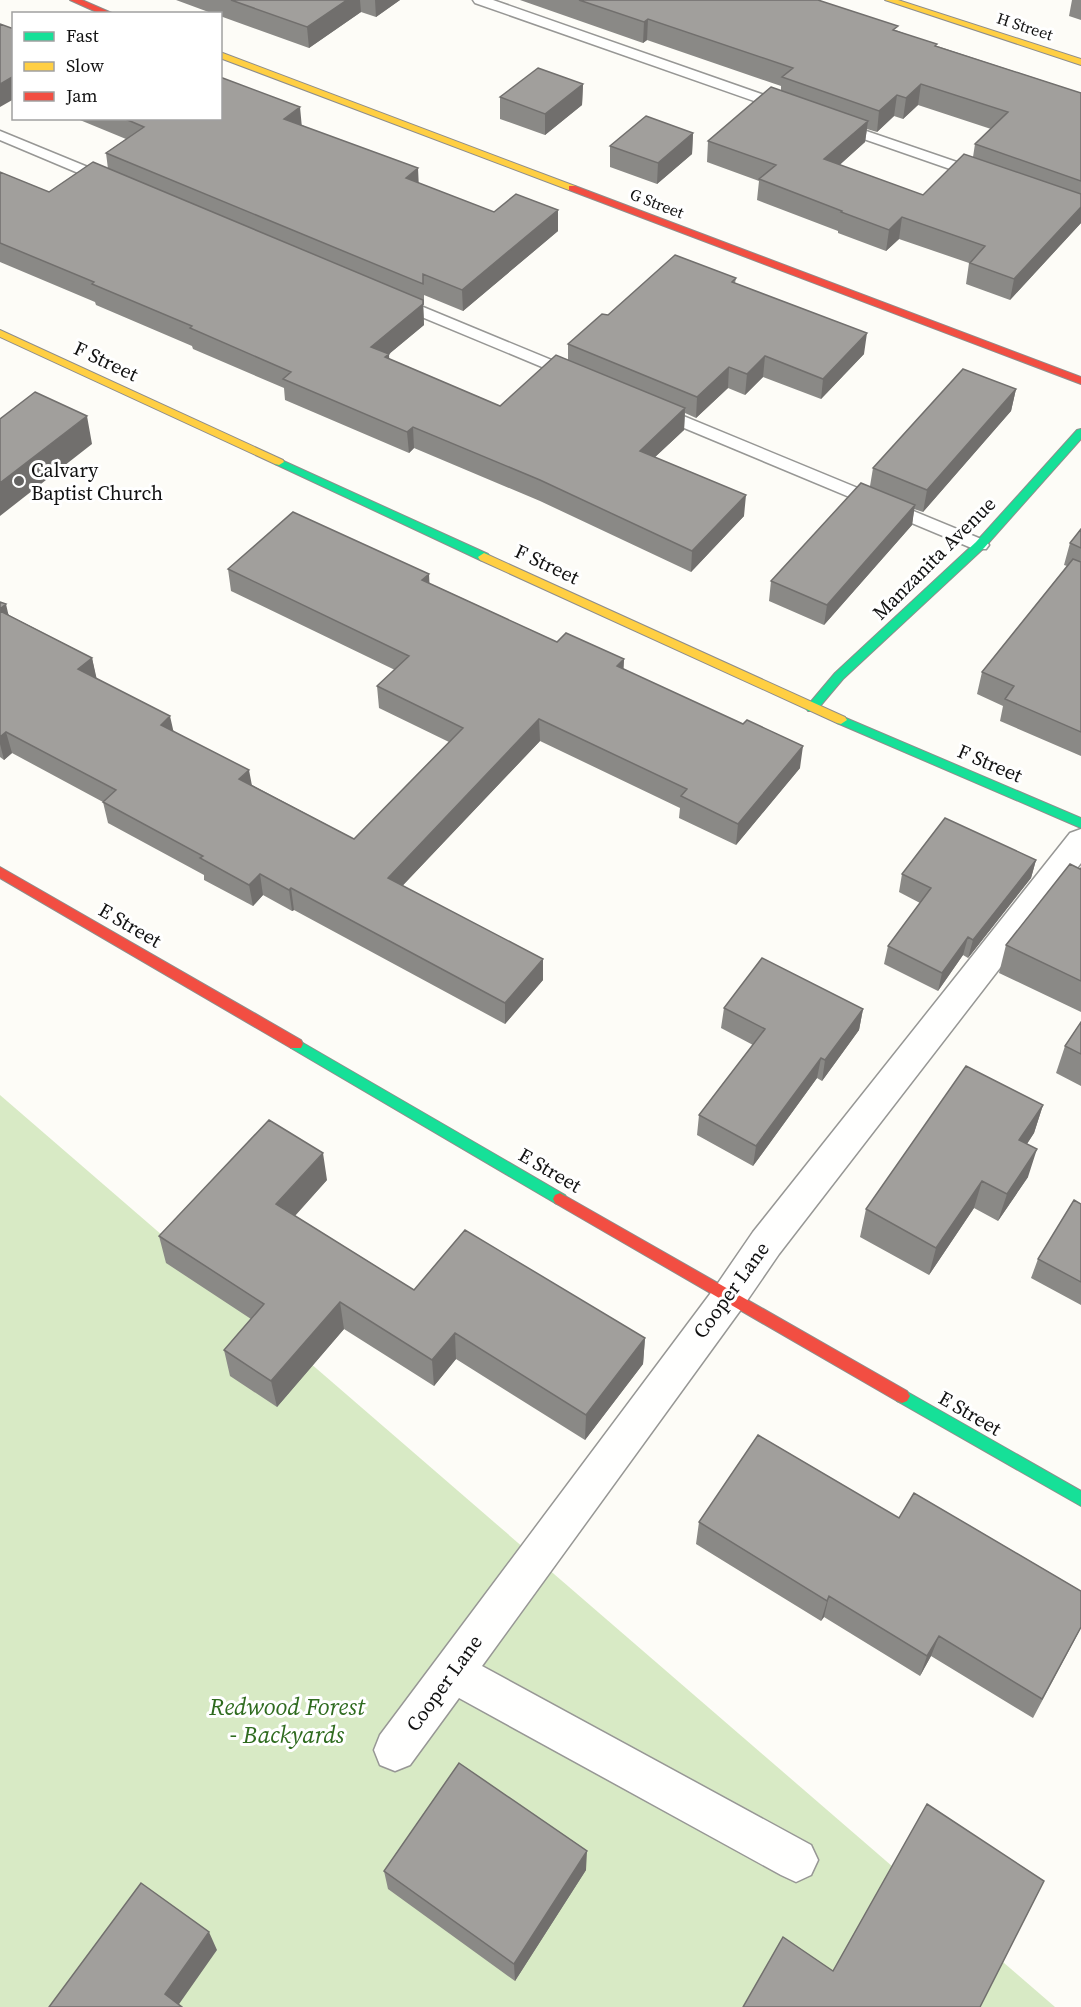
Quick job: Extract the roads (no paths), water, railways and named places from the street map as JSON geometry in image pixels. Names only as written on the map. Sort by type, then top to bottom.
[{"type":"street","points":[[74,0],[105,12]]},
{"type":"street","name":"H Street","points":[[889,0],[1081,62]]},
{"type":"street","name":"G Street","points":[[222,56],[1081,381]]},
{"type":"street","name":"F Street","points":[[0,333],[812,708],[1081,823]]},
{"type":"street","name":"Manzanita Avenue","points":[[812,708],[839,676],[980,545],[1081,432]]},
{"type":"street","name":"Cooper Lane","points":[[395,1750],[729,1297],[766,1243],[1081,841]]},
{"type":"street","name":"E Street","points":[[0,872],[729,1297],[1081,1499]]},
{"type":"street","points":[[452,1672],[796,1860]]},
{"type":"lane","points":[[480,0],[803,113]]},
{"type":"lane","points":[[825,121],[992,179]]},
{"type":"lane","points":[[0,135],[121,186]]},
{"type":"lane","points":[[385,296],[583,379]]},
{"type":"lane","points":[[649,407],[980,545]]},
{"type":"place","name":"Calvary Baptist Church","points":[[19,481]]},
{"type":"park label","name":"Redwood Forest - Backyards","points":[[287,1721]]}]
